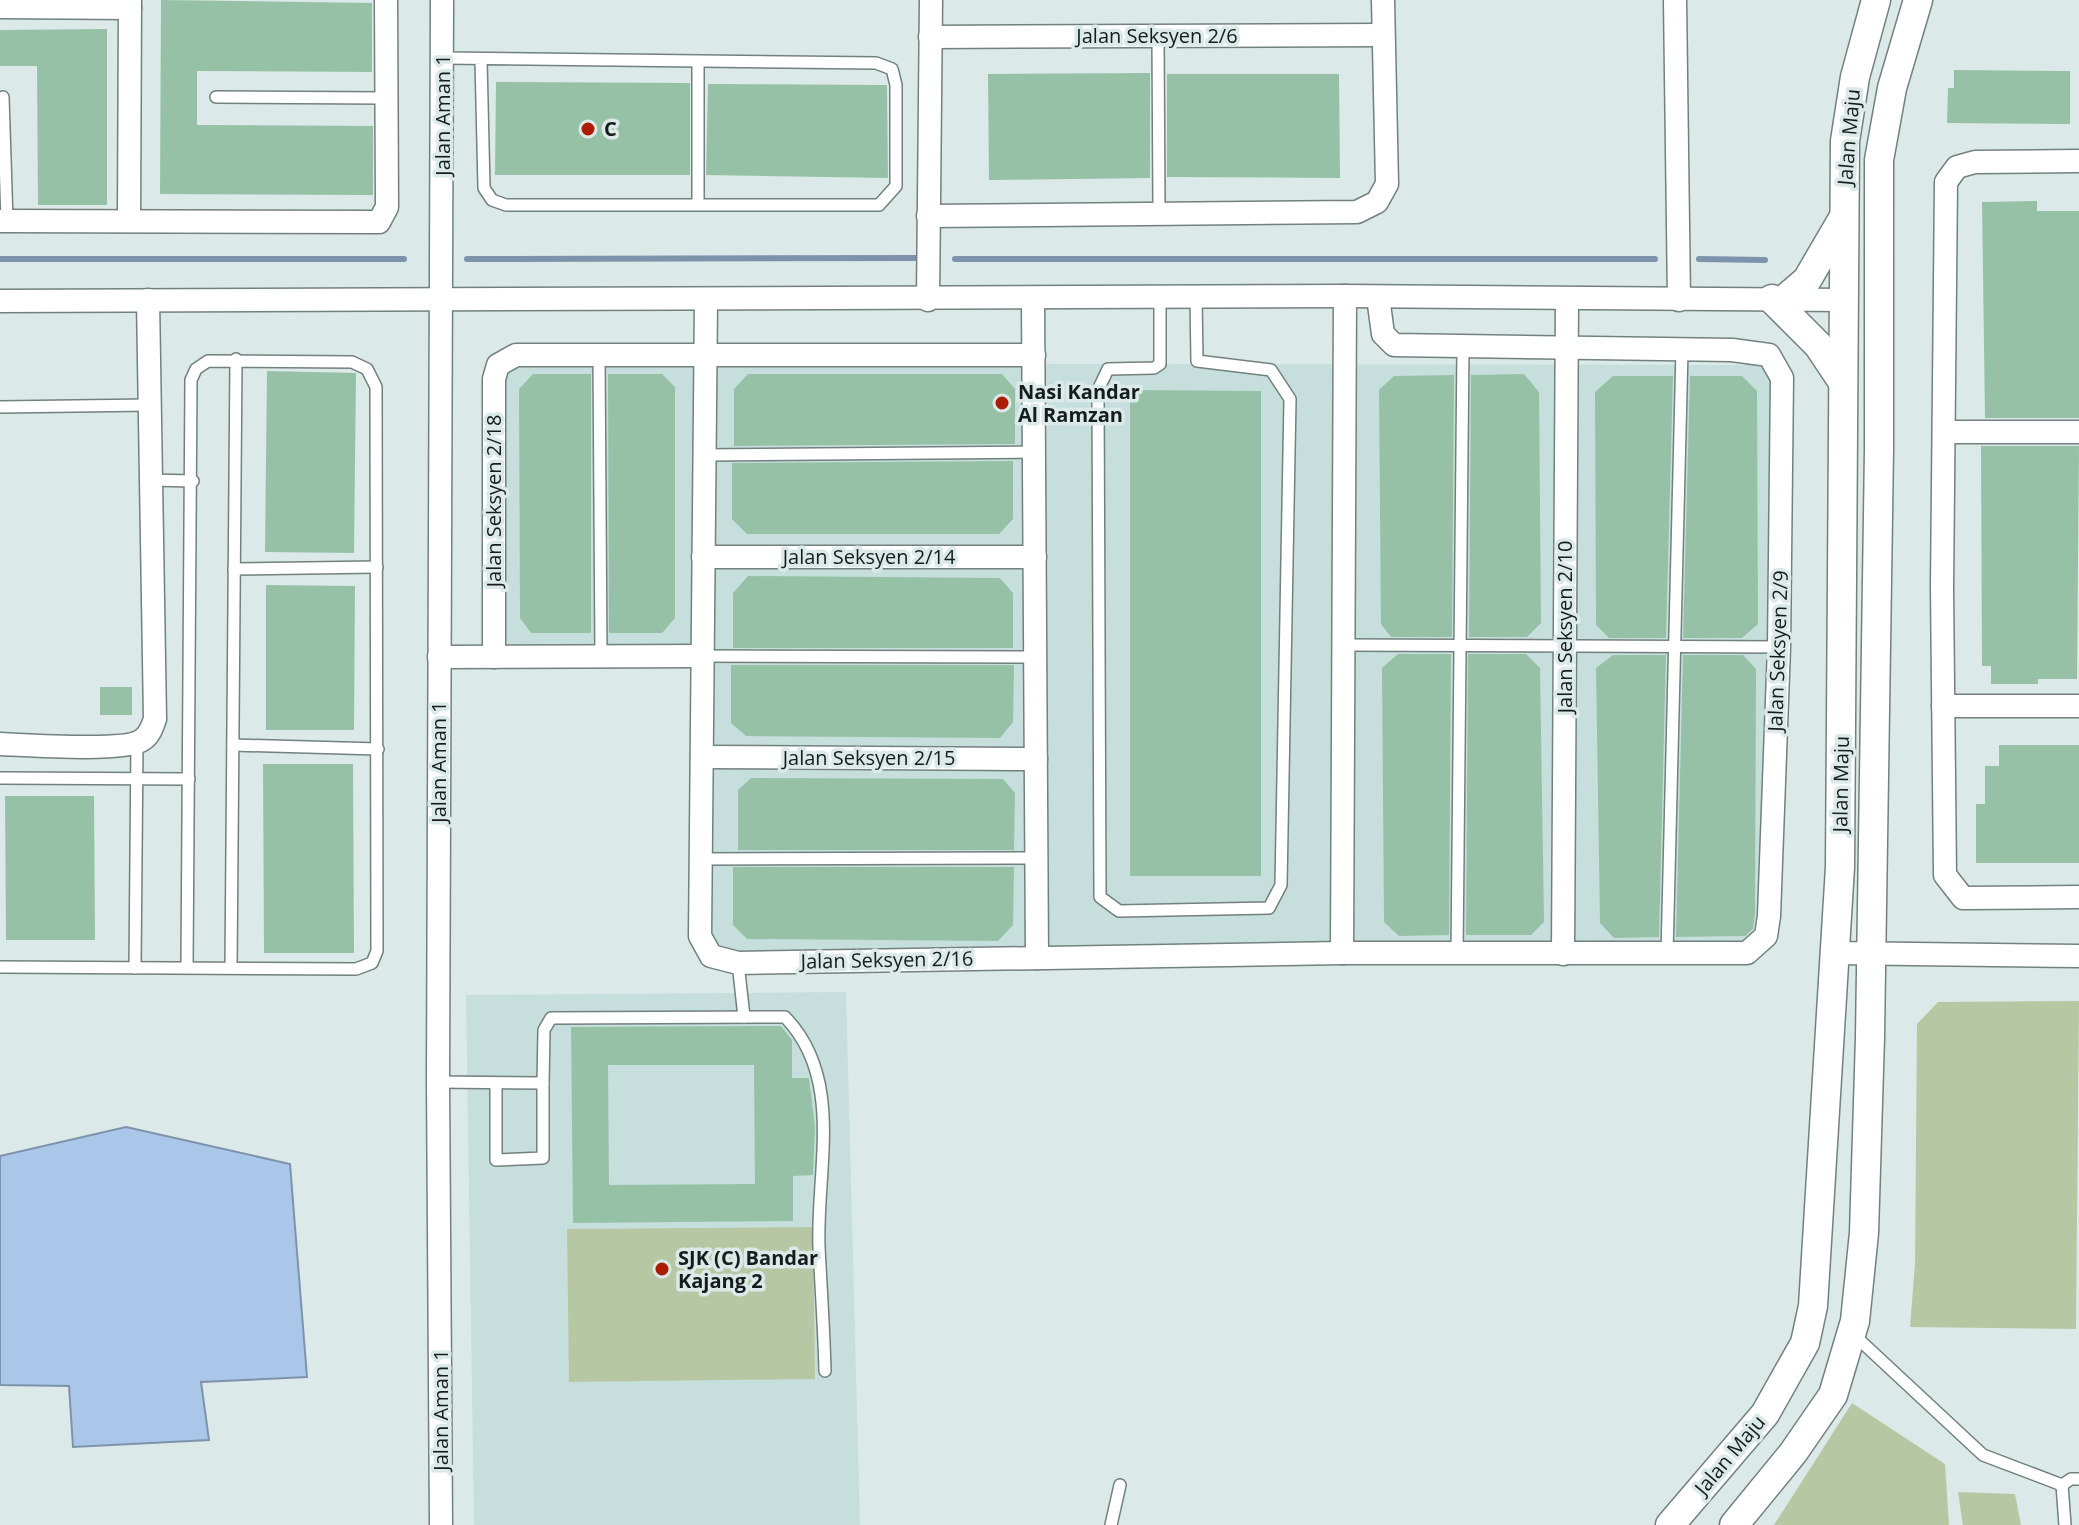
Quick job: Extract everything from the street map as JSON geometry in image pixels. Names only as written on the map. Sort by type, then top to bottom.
[{"type":"street","points":[[3,221],[129,220],[349,225],[379,222],[387,207],[386,0]]},
{"type":"street","name":"Jalan Aman 1","points":[[441,1525],[438,1082],[442,0]]},
{"type":"street","points":[[928,300],[931,0]]},
{"type":"street","points":[[928,216],[1357,212],[1377,202],[1387,184],[1383,0]]},
{"type":"street","points":[[1675,0],[1679,300]]},
{"type":"street","name":"Jalan Maju","points":[[1670,1525],[1765,1414],[1805,1343],[1816,1268],[1840,867],[1842,381],[1847,128],[1855,77],[1876,0]]},
{"type":"street","name":"Jalan Maju","points":[[1734,1525],[1793,1453],[1833,1395],[1853,1334],[1864,1233],[1871,954],[1879,160],[1884,123],[1918,0]]},
{"type":"street","points":[[0,7],[130,4],[129,220]]},
{"type":"street","name":"Jalan Seksyen 2/6","points":[[930,37],[1383,35]]},
{"type":"street","points":[[2079,161],[2033,158],[1975,162],[1957,167],[1946,182],[1943,706],[1945,875],[1963,898],[2079,897]]},
{"type":"street","points":[[1778,299],[1807,280],[1844,215]]},
{"type":"street","points":[[0,301],[706,301],[1345,296],[1843,300],[1851,292],[1879,223]]},
{"type":"street","points":[[1342,953],[1345,296]]},
{"type":"street","points":[[1378,297],[1383,334],[1394,345],[1682,350]]},
{"type":"street","points":[[1033,299],[1037,958]]},
{"type":"street","points":[[1778,299],[1818,345],[1842,381]]},
{"type":"street","points":[[0,744],[116,746],[137,743],[151,730],[155,719],[148,300]]},
{"type":"street","name":"Jalan Seksyen 2/10","points":[[1563,954],[1567,300]]},
{"type":"street","points":[[1843,300],[1869,338],[1879,368]]},
{"type":"street","points":[[706,301],[700,936],[711,956],[738,963]]},
{"type":"street","name":"Jalan Seksyen 2/9","points":[[1682,350],[1732,350],[1769,355],[1782,378],[1779,647],[1769,916],[1766,936],[1758,946]]},
{"type":"street","name":"Jalan Seksyen 2/18","points":[[494,657],[494,379],[498,365],[516,355],[599,355]]},
{"type":"street","points":[[599,355],[1034,355]]},
{"type":"street","points":[[1945,432],[2079,432]]},
{"type":"street","name":"Jalan Seksyen 2/14","points":[[703,557],[1035,557]]},
{"type":"street","points":[[439,657],[702,656]]},
{"type":"street","points":[[1943,706],[2079,706]]},
{"type":"street","name":"Jalan Seksyen 2/15","points":[[702,757],[1036,759]]},
{"type":"street","name":"Jalan Seksyen 2/16","points":[[738,963],[1342,953],[1747,953],[1758,946]]},
{"type":"street","points":[[1833,953],[2079,956]]},
{"type":"lane","points":[[1158,36],[1159,212]]},
{"type":"lane","points":[[443,58],[876,63],[892,69],[896,99],[896,186],[879,205],[506,205],[492,200],[484,188],[481,60]]},
{"type":"lane","points":[[698,62],[698,204]]},
{"type":"lane","points":[[3,97],[3,221]]},
{"type":"lane","points":[[216,97],[386,98]]},
{"type":"lane","points":[[1160,298],[1160,364],[1154,368],[1108,369],[1098,390],[1100,897],[1119,911],[1269,908],[1281,885],[1290,399],[1271,370],[1197,361],[1196,297]]},
{"type":"lane","points":[[1457,954],[1463,348]]},
{"type":"lane","points":[[1667,954],[1682,350]]},
{"type":"lane","points":[[599,355],[601,656]]},
{"type":"lane","points":[[231,968],[236,359]]},
{"type":"lane","points":[[0,967],[356,969],[372,963],[377,951],[376,387],[367,369],[352,362],[208,361],[196,369],[191,380],[193,481],[187,968]]},
{"type":"lane","points":[[0,407],[150,405]]},
{"type":"lane","points":[[704,455],[1034,452]]},
{"type":"lane","points":[[151,480],[193,481]]},
{"type":"lane","points":[[234,569],[377,567]]},
{"type":"lane","points":[[1342,645],[1564,649],[1779,647]]},
{"type":"lane","points":[[702,656],[1035,657]]},
{"type":"lane","points":[[135,968],[137,743]]},
{"type":"lane","points":[[233,745],[378,749]]},
{"type":"lane","points":[[0,778],[189,779]]},
{"type":"lane","points":[[701,859],[1036,858]]},
{"type":"lane","points":[[738,963],[744,1017]]},
{"type":"lane","points":[[496,1083],[496,1160],[543,1158],[544,1030],[551,1018],[785,1017],[804,1036],[816,1073],[823,1122],[819,1249],[825,1371]]},
{"type":"lane","points":[[438,1082],[543,1083]]},
{"type":"lane","points":[[1853,1334],[1983,1455],[2062,1485]]},
{"type":"lane","points":[[2062,1485],[2071,1479],[2079,1479]]},
{"type":"lane","points":[[1111,1525],[1120,1485]]},
{"type":"lane","points":[[2062,1485],[2065,1525]]},
{"type":"shaded area","points":[[521,363],[1764,365],[1775,381],[1764,916],[1759,933],[1747,945],[742,954],[714,948],[708,934],[710,649],[503,648],[502,379],[506,370]]},
{"type":"shaded area","name":"SJK (C) Bandar Kajang 2","points":[[846,992],[860,1525],[474,1525],[466,995]]},
{"type":"green space","points":[[2079,1001],[2076,1329],[1910,1327],[1915,1264],[1917,1024],[1938,1002]]},
{"type":"green space","points":[[813,1227],[815,1379],[569,1382],[567,1229]]},
{"type":"green space","points":[[1852,1403],[1945,1464],[1949,1525],[1774,1525]]},
{"type":"green space","points":[[1958,1492],[2015,1494],[2021,1525],[1963,1525]]},
{"type":"water","points":[[126,1127],[290,1164],[307,1377],[201,1382],[209,1440],[73,1447],[69,1386],[0,1385],[0,1156]]},
{"type":"building","points":[[161,0],[372,3],[372,72],[197,71],[197,125],[373,126],[373,195],[160,194]]},
{"type":"building","points":[[107,29],[107,205],[38,205],[37,66],[0,66],[0,30]]},
{"type":"building","points":[[1954,70],[2070,71],[2070,124],[1947,123],[1948,88],[1954,88]]},
{"type":"building","points":[[1150,73],[1150,178],[989,180],[988,74]]},
{"type":"building","points":[[1167,74],[1339,74],[1340,178],[1167,177]]},
{"type":"building","name":"C","points":[[496,82],[690,83],[690,175],[495,175]]},
{"type":"building","points":[[708,84],[887,85],[888,178],[706,175]]},
{"type":"building","points":[[2037,201],[2037,211],[2079,211],[2079,418],[1985,418],[1982,202]]},
{"type":"building","points":[[267,371],[356,373],[354,553],[265,552]]},
{"type":"building","points":[[533,374],[591,374],[591,633],[531,633],[520,618],[519,389]]},
{"type":"building","points":[[608,374],[662,374],[675,387],[675,618],[662,633],[609,633]]},
{"type":"building","points":[[748,374],[1002,374],[1015,389],[1015,444],[734,446],[734,389]]},
{"type":"building","points":[[1524,374],[1539,392],[1541,623],[1527,637],[1469,637],[1471,375]]},
{"type":"building","points":[[1454,375],[1452,637],[1391,637],[1381,624],[1379,390],[1394,376]]},
{"type":"building","points":[[1613,376],[1673,376],[1666,638],[1609,638],[1596,625],[1595,392]]},
{"type":"building","points":[[1690,376],[1742,376],[1757,391],[1758,624],[1742,638],[1683,638]]},
{"type":"building","points":[[1130,390],[1261,391],[1261,876],[1130,876]]},
{"type":"building","points":[[1981,446],[2079,446],[2077,679],[2038,679],[2038,684],[1991,684],[1991,666],[1982,666]]},
{"type":"building","points":[[1013,461],[1013,519],[999,534],[747,534],[732,519],[732,463]]},
{"type":"building","points":[[748,576],[1000,578],[1013,593],[1013,648],[733,648],[733,593]]},
{"type":"building","points":[[266,585],[355,586],[354,730],[266,730]]},
{"type":"building","points":[[1398,654],[1451,654],[1449,935],[1399,936],[1384,922],[1382,668]]},
{"type":"building","points":[[1468,654],[1526,654],[1540,668],[1544,922],[1531,935],[1466,935]]},
{"type":"building","points":[[1613,655],[1666,655],[1659,937],[1614,938],[1600,923],[1596,668]]},
{"type":"building","points":[[1683,655],[1743,655],[1756,669],[1755,915],[1753,929],[1745,936],[1676,937]]},
{"type":"building","points":[[731,665],[1014,665],[1013,722],[1000,738],[746,736],[731,723]]},
{"type":"building","points":[[100,687],[132,687],[132,715],[100,715]]},
{"type":"building","points":[[1999,745],[2079,745],[2079,863],[1976,863],[1976,804],[1985,804],[1985,766],[1999,766]]},
{"type":"building","points":[[263,764],[353,764],[354,953],[264,953]]},
{"type":"building","points":[[751,778],[1003,779],[1015,793],[1014,850],[738,850],[738,790]]},
{"type":"building","points":[[5,796],[94,796],[95,940],[6,940]]},
{"type":"building","points":[[733,867],[1014,867],[1013,925],[998,941],[747,939],[733,925]]},
{"type":"building","points":[[781,1026],[792,1040],[792,1078],[809,1078],[815,1127],[813,1175],[793,1176],[793,1221],[573,1223],[571,1027]],"holes":[[[608,1065],[754,1065],[755,1184],[609,1185]]]},
{"type":"waterway","points":[[467,259],[917,258]]},
{"type":"waterway","points":[[0,259],[404,259]]},
{"type":"waterway","points":[[955,259],[1655,259]]},
{"type":"waterway","points":[[1699,259],[1765,260]]},
{"type":"place","name":"C","points":[[588,129]]},
{"type":"place","name":"Nasi Kandar Al Ramzan","points":[[1002,403]]},
{"type":"place","name":"SJK (C) Bandar Kajang 2","points":[[662,1269]]}]
